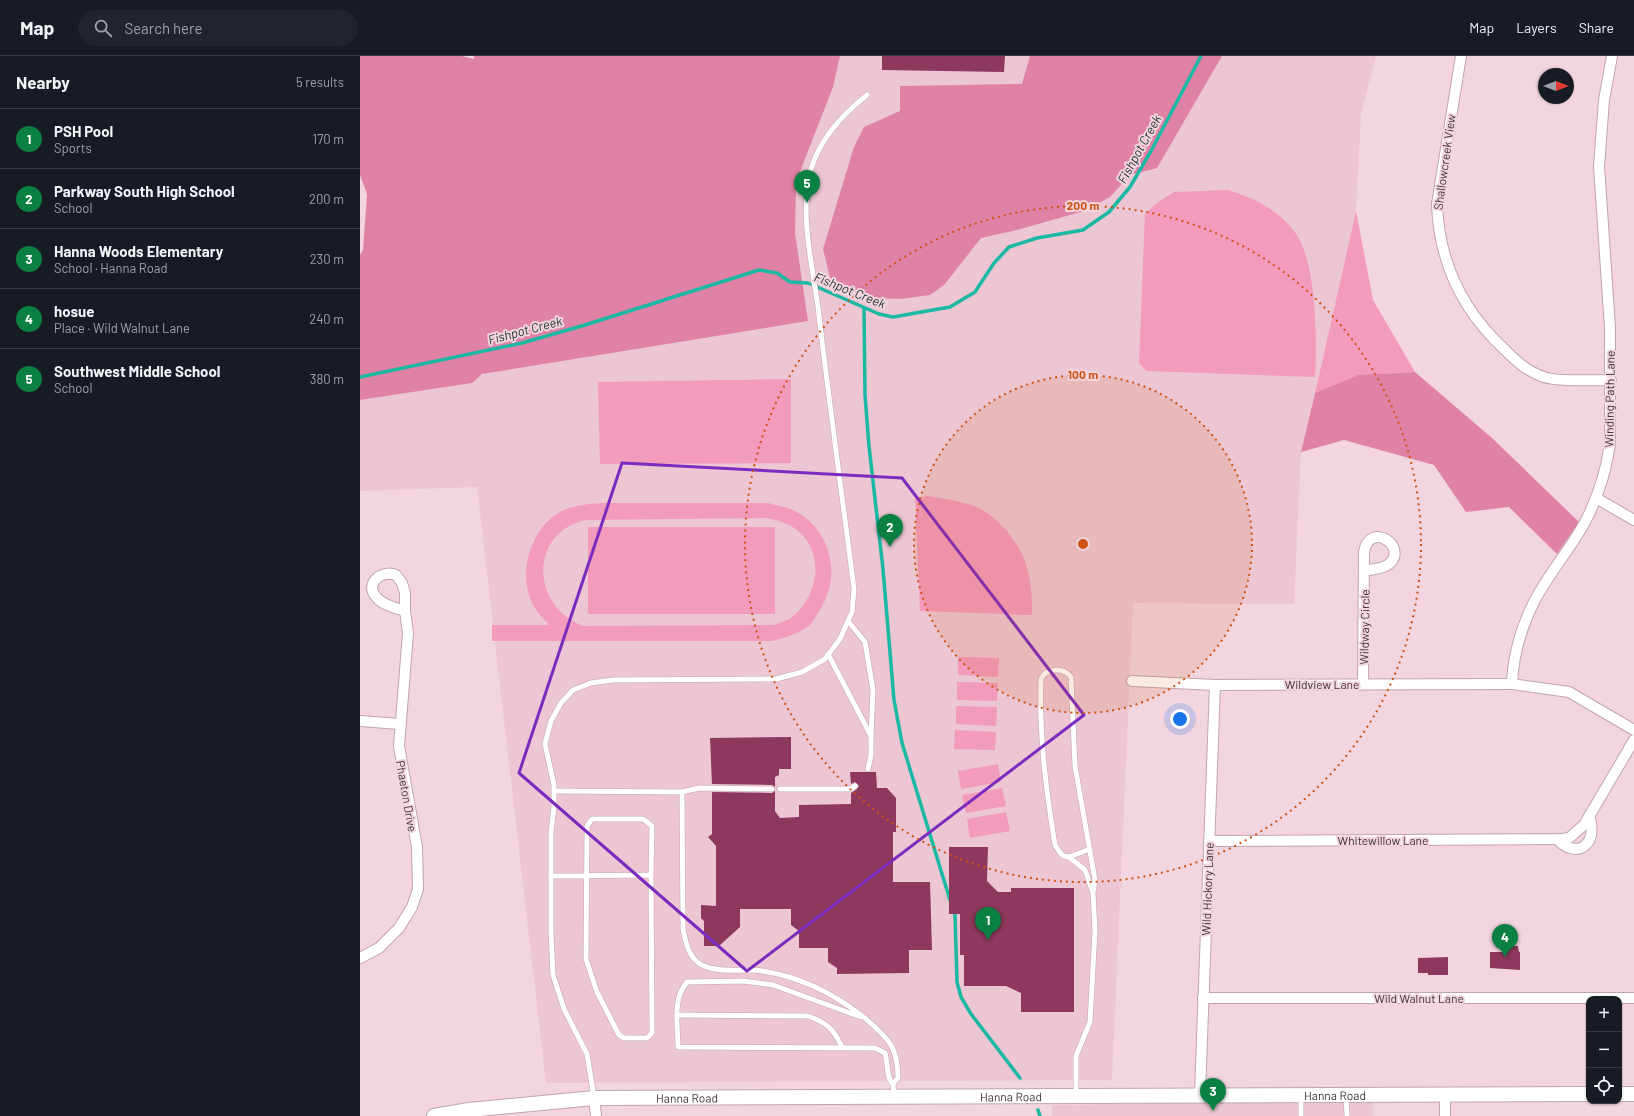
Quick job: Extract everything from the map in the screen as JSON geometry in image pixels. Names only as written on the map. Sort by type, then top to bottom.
[{"type":"street","name":"Shallowcreek View","points":[[1460,56],[1437,204],[1438,228],[1444,258],[1452,277],[1474,317],[1494,340],[1528,370],[1545,378],[1611,380]]},
{"type":"street","name":"Winding Path Lane","points":[[1512,684],[1513,662],[1518,640],[1534,601],[1584,524],[1604,477],[1610,444],[1610,328],[1599,166],[1604,100],[1612,56]]},
{"type":"street","points":[[1596,498],[1634,520]]},
{"type":"street","name":"Wildway Circle","points":[[1363,684],[1364,570]]},
{"type":"street","name":"Phaeton Drive","points":[[360,958],[378,948],[399,928],[412,907],[418,889],[417,847],[399,746],[408,633],[405,611]]},
{"type":"street","name":"Wildview Lane","points":[[1132,681],[1215,685],[1512,684]]},
{"type":"street","points":[[1512,684],[1569,692],[1634,730]]},
{"type":"street","name":"Wild Hickory Lane","points":[[1200,1094],[1215,685]]},
{"type":"street","points":[[360,721],[400,724]]},
{"type":"street","name":"Whitewillow Lane","points":[[1209,841],[1570,838],[1576,833],[1589,816],[1634,740]]},
{"type":"street","points":[[1556,839],[1564,847],[1577,850],[1583,847],[1591,839],[1592,834],[1589,816]]},
{"type":"street","name":"Wild Walnut Lane","points":[[1203,998],[1634,998]]},
{"type":"street","name":"Hanna Road","points":[[434,1116],[469,1110],[594,1098],[894,1090],[1076,1095],[1586,1094]]},
{"type":"street","points":[[1445,1094],[1445,1116]]},
{"type":"street","points":[[1622,1094],[1634,1094]]},
{"type":"street","points":[[594,1098],[596,1116]]},
{"type":"lane","points":[[594,1098],[587,1054],[564,1009],[553,975],[550,832],[554,807],[554,791],[545,744],[550,721],[561,703],[573,690],[591,683],[613,680],[776,679],[802,672],[825,659],[840,639],[852,612],[854,589],[820,330],[810,246],[806,196],[811,168],[824,142],[845,112],[867,95]]},
{"type":"lane","points":[[848,621],[865,642],[873,690],[871,755],[868,769]]},
{"type":"lane","points":[[828,654],[871,736]]},
{"type":"lane","points":[[1076,1095],[1076,1056],[1090,1022],[1094,931],[1093,893],[1096,880],[1075,766],[1072,677],[1068,673],[1056,670],[1048,671],[1043,674],[1041,679],[1040,716],[1043,770],[1055,845],[1060,853],[1065,857],[1069,857],[1085,870],[1093,893]]},
{"type":"lane","points":[[780,789],[850,789],[855,786]]},
{"type":"lane","points":[[554,791],[682,792],[699,788],[772,789]]},
{"type":"lane","points":[[682,792],[683,929],[686,946],[692,956],[700,964],[711,968],[760,970],[784,975],[814,985],[843,1001],[880,1031],[891,1045],[898,1062],[898,1078],[894,1090]]},
{"type":"lane","points":[[592,819],[643,819],[652,826],[651,875],[652,1033],[647,1038],[624,1038],[619,1035],[595,986],[586,959],[586,826],[592,819]]},
{"type":"lane","points":[[1069,857],[1090,849]]},
{"type":"lane","points":[[550,876],[651,875]]},
{"type":"lane","points":[[864,1018],[847,1013],[797,992],[773,985],[743,981],[687,982],[682,988],[677,1001],[678,1047],[874,1048],[885,1053],[888,1064],[889,1078],[894,1090]]},
{"type":"lane","points":[[677,1015],[808,1016],[824,1022],[830,1027],[836,1033],[842,1047]]},
{"type":"lane","points":[[1301,1094],[1301,1116]]},
{"type":"lane","points":[[1346,1094],[1346,1116]]},
{"type":"highlighted area","points":[[622,463],[902,478],[1084,715],[747,971],[519,773]]},
{"type":"shaded area","points":[[360,56],[462,56],[474,59],[474,56],[840,56],[833,87],[796,182],[795,233],[808,321],[482,374],[472,383],[360,400],[360,255],[363,250],[367,194],[360,175]]},
{"type":"shaded area","points":[[474,56],[1376,56],[1361,114],[1356,211],[1301,452],[1294,604],[1133,603],[1112,1080],[546,1083],[477,487],[360,491],[360,400],[472,383]]},
{"type":"shaded area","points":[[1030,56],[1222,56],[1157,168],[1130,175],[1110,197],[1084,211],[1017,230],[981,238],[944,285],[930,295],[900,299],[873,298],[831,282],[823,249],[854,147],[864,127],[900,111],[900,86],[1022,84]]},
{"type":"shaded area","points":[[1228,190],[1256,201],[1273,210],[1294,231],[1302,244],[1311,280],[1314,301],[1316,343],[1315,377],[1146,371],[1139,363],[1145,214],[1158,202],[1174,192]]},
{"type":"shaded area","points":[[1356,211],[1373,300],[1415,372],[1390,373],[1315,393]]},
{"type":"shaded area","points":[[1415,372],[1492,438],[1579,522],[1557,554],[1509,507],[1466,512],[1434,465],[1344,440],[1301,452],[1315,393],[1359,375]]},
{"type":"shaded area","points":[[791,379],[791,463],[600,464],[598,382]]},
{"type":"shaded area","points":[[927,496],[974,506],[993,518],[1010,535],[1017,544],[1026,565],[1031,586],[1032,615],[920,611],[915,499]]},
{"type":"shaded area","points":[[601,503],[768,503],[795,511],[808,519],[818,530],[825,542],[830,556],[830,584],[826,598],[809,626],[782,639],[772,641],[492,641],[492,625],[549,625],[532,603],[528,590],[526,577],[530,550],[543,526],[553,517],[569,508]],"holes":[[[767,518],[791,526],[802,535],[810,546],[814,558],[815,571],[809,597],[801,608],[791,618],[774,625],[583,626],[566,616],[553,603],[546,587],[543,570],[546,554],[554,539],[567,527],[586,520]]]},
{"type":"shaded area","points":[[588,527],[775,527],[775,614],[588,614]]},
{"type":"shaded area","points":[[958,657],[999,658],[998,677],[958,675]]},
{"type":"shaded area","points":[[957,682],[998,683],[997,701],[957,700]]},
{"type":"shaded area","points":[[956,706],[997,707],[996,726],[956,724]]},
{"type":"shaded area","points":[[955,730],[996,732],[995,750],[954,749]]},
{"type":"shaded area","points":[[998,764],[1001,782],[961,789],[958,771]]},
{"type":"shaded area","points":[[1002,788],[1006,806],[966,813],[962,795]]},
{"type":"shaded area","points":[[1006,812],[1010,831],[970,838],[967,819]]},
{"type":"shaded area","points":[[1373,1101],[1373,1116],[1052,1116],[1052,1105]]},
{"type":"building","points":[[882,56],[1005,56],[1004,72],[882,70]]},
{"type":"building","points":[[791,737],[791,769],[779,769],[779,775],[775,777],[775,787],[772,785],[712,784],[710,738]]},
{"type":"building","points":[[850,772],[876,772],[877,788],[887,788],[896,798],[896,832],[893,832],[893,882],[930,882],[932,950],[909,950],[909,973],[837,974],[837,968],[828,962],[828,948],[799,948],[799,931],[791,925],[791,909],[740,909],[740,927],[719,946],[704,946],[704,921],[701,918],[701,905],[716,906],[716,846],[708,837],[712,834],[712,792],[772,793],[775,791],[775,811],[780,818],[799,817],[799,805],[851,804],[851,793],[859,786],[855,782],[851,784]]},
{"type":"building","points":[[949,847],[988,847],[987,881],[998,892],[1011,892],[1011,888],[1074,888],[1074,1012],[1021,1012],[1021,993],[1006,986],[964,986],[964,955],[960,955],[960,914],[949,914]]},
{"type":"building","points":[[1502,946],[1518,946],[1520,952],[1520,970],[1490,968],[1490,952],[1503,952]]},
{"type":"building","points":[[1448,957],[1448,975],[1428,975],[1428,973],[1418,973],[1418,958]]},
{"type":"waterway","name":"Fishpot Creek","points":[[360,377],[522,343],[585,325],[759,270],[777,273],[790,282],[808,283],[879,314],[893,317],[950,307],[975,292],[994,263],[1009,247],[1037,238],[1083,230],[1109,212],[1130,187],[1151,151],[1201,56]]},
{"type":"waterway","points":[[864,308],[865,395],[869,446],[883,569],[894,700],[902,743],[950,900]]},
{"type":"waterway","points":[[953,910],[955,915],[957,982],[961,997],[971,1014],[1020,1078]]},
{"type":"waterway","points":[[1038,1110],[1040,1116]]},
{"type":"place","name":"Southwest Middle School","points":[[807,203]]},
{"type":"place","name":"Parkway South High School","points":[[890,547]]},
{"type":"place","name":"PSH Pool","points":[[988,940]]},
{"type":"place","name":"hosue","points":[[1505,957]]},
{"type":"place","name":"Hanna Woods Elementary","points":[[1213,1111]]}]
